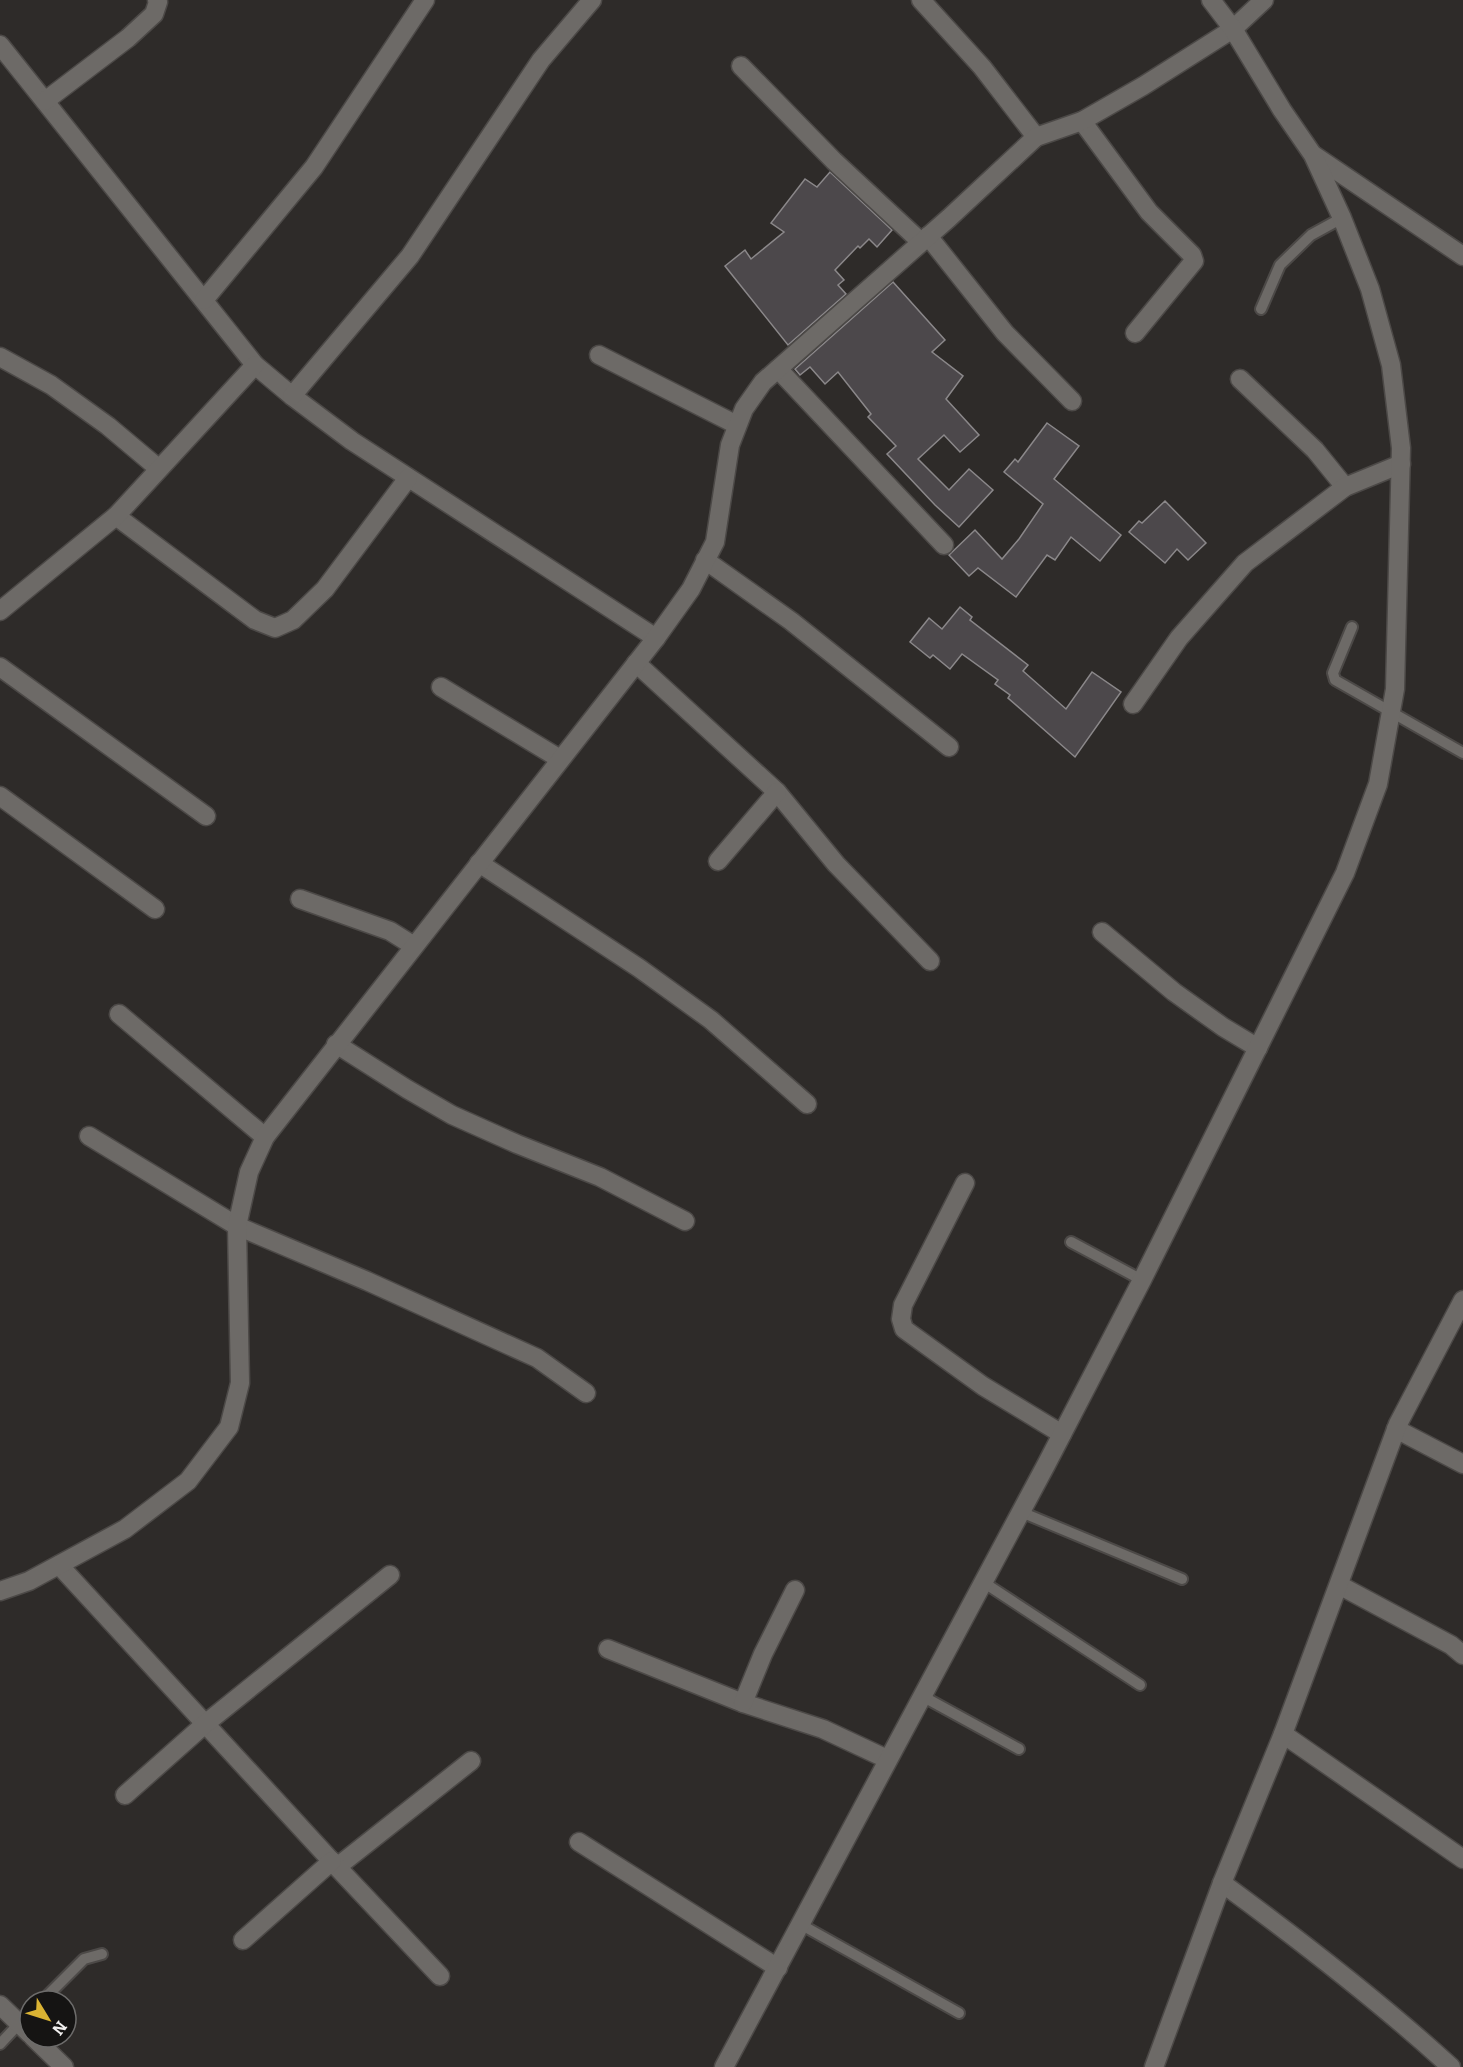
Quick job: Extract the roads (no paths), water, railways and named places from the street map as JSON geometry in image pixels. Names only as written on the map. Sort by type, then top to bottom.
[{"type":"street","points":[[45,100],[128,38],[154,14],[157,0]]},
{"type":"street","points":[[204,300],[314,167],[425,0]]},
{"type":"street","points":[[292,396],[410,256],[541,60],[592,0]]},
{"type":"street","points":[[921,0],[982,67],[1036,137]]},
{"type":"street","points":[[724,2067],[1142,1281],[1345,873],[1378,784],[1395,689],[1401,448],[1391,365],[1370,289],[1342,218],[1313,155],[1282,110],[1233,29],[1211,0]]},
{"type":"street","points":[[1,1590],[29,1581],[125,1529],[188,1481],[229,1427],[240,1383],[237,1226],[249,1172],[265,1137],[656,638],[690,589],[715,542],[730,445],[737,425],[744,409],[763,382],[1036,137],[1082,121],[1143,86],[1233,29],[1264,0]]},
{"type":"street","points":[[2,53],[45,100],[255,365],[352,441],[656,638]]},
{"type":"street","points":[[741,66],[834,161],[925,239],[1005,333],[1072,401]]},
{"type":"street","points":[[1082,121],[1149,212],[1192,255],[1194,261],[1135,333]]},
{"type":"street","points":[[1313,155],[1463,256]]},
{"type":"street","points":[[599,355],[737,425]]},
{"type":"street","points":[[0,357],[51,385],[108,426],[158,468]]},
{"type":"street","points":[[0,611],[116,516],[255,365]]},
{"type":"street","points":[[778,369],[944,545]]},
{"type":"street","points":[[1240,379],[1315,450],[1345,487]]},
{"type":"street","points":[[1133,704],[1179,638],[1245,563],[1345,487],[1401,464]]},
{"type":"street","points":[[116,516],[255,620],[275,628],[294,620],[325,589],[408,478]]},
{"type":"street","points":[[705,560],[791,621],[949,747]]},
{"type":"street","points":[[636,663],[777,792],[836,864],[930,961]]},
{"type":"street","points":[[0,667],[206,816]]},
{"type":"street","points":[[441,687],[560,759]]},
{"type":"street","points":[[718,861],[777,792]]},
{"type":"street","points":[[0,796],[155,909]]},
{"type":"street","points":[[479,863],[639,968],[711,1020],[807,1104]]},
{"type":"street","points":[[300,899],[380,927],[414,946]]},
{"type":"street","points":[[1102,932],[1173,992],[1258,1048]]},
{"type":"street","points":[[118,1014],[265,1137]]},
{"type":"street","points":[[336,1044],[452,1115],[600,1177],[685,1221]]},
{"type":"street","points":[[89,1136],[237,1226],[367,1281],[537,1358],[586,1393]]},
{"type":"street","points":[[965,1183],[903,1305],[901,1319],[904,1329],[983,1386],[1062,1434]]},
{"type":"street","points":[[1154,2067],[1222,1883],[1283,1734],[1396,1429],[1463,1300]]},
{"type":"street","points":[[1396,1429],[1463,1464]]},
{"type":"street","points":[[59,1565],[440,1976]]},
{"type":"street","points":[[126,1795],[205,1724],[390,1575]]},
{"type":"street","points":[[1339,1585],[1463,1655]]},
{"type":"street","points":[[743,1703],[795,1590]]},
{"type":"street","points":[[608,1649],[743,1703],[823,1730],[887,1759]]},
{"type":"street","points":[[1283,1734],[1463,1859]]},
{"type":"street","points":[[243,1940],[334,1864],[471,1761]]},
{"type":"street","points":[[579,1842],[777,1968]]},
{"type":"street","points":[[1222,1883],[1392,2013],[1451,2067]]},
{"type":"street","points":[[0,2005],[18,2019]]},
{"type":"street","points":[[48,2049],[64,2067]]},
{"type":"lane","points":[[1261,309],[1280,265],[1311,235],[1342,218]]},
{"type":"lane","points":[[1352,627],[1333,673],[1335,680],[1463,753]]},
{"type":"lane","points":[[1071,1242],[1142,1281]]},
{"type":"lane","points":[[1020,1512],[1182,1579]]},
{"type":"lane","points":[[983,1582],[1140,1685]]},
{"type":"lane","points":[[922,1696],[1019,1749]]},
{"type":"lane","points":[[800,1924],[959,2013]]},
{"type":"lane","points":[[54,1989],[84,1959],[102,1954]]},
{"type":"lane","points":[[0,2044],[18,2033]]}]
